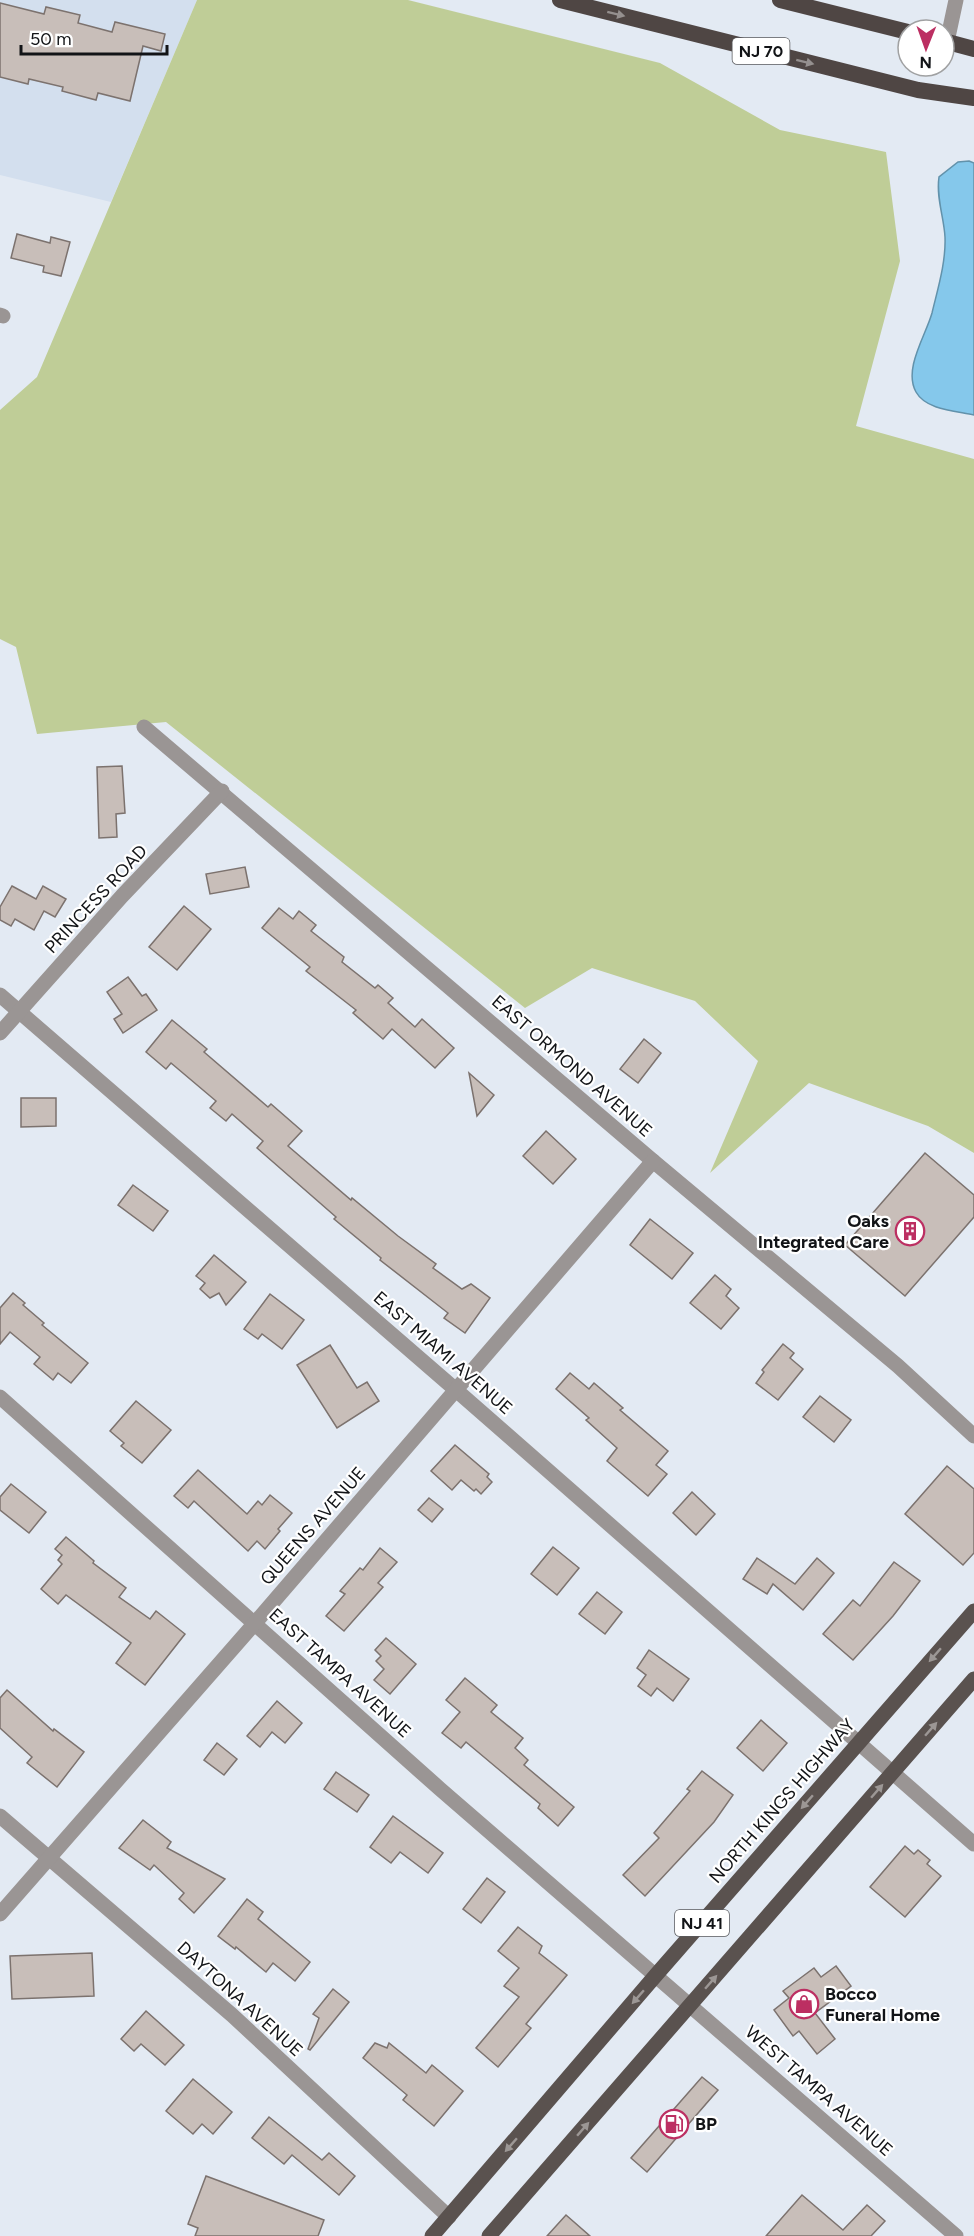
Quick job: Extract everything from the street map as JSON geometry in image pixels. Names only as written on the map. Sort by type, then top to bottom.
[{"type":"highway","name":"NJ 70","points":[[560,0],[918,90],[971,98]]},
{"type":"highway","points":[[780,0],[896,29]]},
{"type":"highway","points":[[956,45],[974,49]]},
{"type":"main road","name":"NORTH KINGS HIGHWAY","points":[[432,2236],[974,1611]]},
{"type":"main road","name":"NJ 41","points":[[489,2236],[974,1680]]},
{"type":"street","points":[[951,18],[956,0]]},
{"type":"street","name":"EAST ORMOND AVENUE","points":[[144,727],[222,791],[653,1161],[898,1366],[974,1436]]},
{"type":"street","name":"PRINCESS ROAD","points":[[0,1034],[122,896],[222,791]]},
{"type":"street","name":"EAST MIAMI AVENUE","points":[[0,995],[456,1390],[974,1844]]},
{"type":"street","name":"QUEENS AVENUE","points":[[0,1914],[50,1860],[653,1161]]},
{"type":"street","name":"EAST TAMPA AVENUE","points":[[0,1397],[440,1788],[656,1975]]},
{"type":"street","name":"DAYTONA AVENUE","points":[[0,1816],[232,2015],[449,2217]]},
{"type":"street","name":"WEST TAMPA AVENUE","points":[[656,1975],[956,2236]]},
{"type":"shaded area","points":[[0,0],[197,0],[111,202],[0,175]]},
{"type":"green space","points":[[197,0],[408,0],[660,63],[780,130],[886,152],[900,261],[856,426],[974,459],[974,1153],[928,1126],[809,1083],[710,1173],[758,1061],[695,1001],[592,968],[525,1008],[166,722],[37,734],[16,647],[0,639],[0,410],[37,377]]},
{"type":"water","points":[[958,162],[974,163],[974,415],[942,409],[927,403],[916,392],[912,373],[917,352],[932,313],[944,256],[945,237],[939,177]]},
{"type":"building","points":[[0,3],[44,14],[46,7],[80,15],[78,23],[112,32],[115,22],[165,34],[161,51],[143,46],[130,101],[98,93],[96,100],[62,91],[63,87],[29,79],[28,84],[0,77]]},
{"type":"building","points":[[17,234],[50,243],[51,237],[70,242],[61,276],[43,272],[44,266],[11,258]]},
{"type":"building","points":[[122,766],[125,813],[116,814],[117,837],[99,838],[97,767]]},
{"type":"building","points":[[245,867],[249,887],[210,894],[206,874]]},
{"type":"building","points":[[12,886],[36,899],[43,886],[66,899],[55,917],[44,911],[34,930],[15,919],[11,926],[0,920],[0,907]]},
{"type":"building","points":[[184,906],[211,929],[177,970],[149,947]]},
{"type":"building","points":[[279,908],[293,919],[299,911],[316,925],[311,931],[344,957],[342,962],[375,988],[378,985],[393,998],[388,1003],[415,1027],[422,1019],[454,1048],[435,1068],[392,1029],[383,1039],[353,1013],[356,1010],[306,971],[310,967],[262,928]]},
{"type":"building","points":[[128,977],[142,996],[146,994],[157,1010],[123,1033],[114,1019],[122,1014],[107,992]]},
{"type":"building","points":[[172,1020],[207,1049],[204,1052],[268,1107],[271,1104],[302,1131],[288,1146],[351,1200],[352,1198],[436,1264],[433,1268],[462,1289],[471,1284],[490,1298],[465,1333],[444,1318],[448,1313],[380,1260],[381,1258],[334,1219],[336,1217],[257,1148],[263,1141],[232,1114],[226,1121],[210,1108],[216,1101],[171,1063],[166,1069],[146,1052]]},
{"type":"building","points":[[644,1039],[661,1053],[638,1083],[620,1069]]},
{"type":"building","points":[[469,1073],[494,1095],[477,1116]]},
{"type":"building","points":[[21,1098],[56,1098],[56,1126],[21,1127]]},
{"type":"building","points":[[546,1131],[576,1159],[553,1184],[523,1156]]},
{"type":"building","name":"Oaks Integrated Care","points":[[925,1153],[974,1195],[974,1217],[905,1296],[845,1245]]},
{"type":"building","points":[[133,1185],[168,1211],[153,1231],[118,1205]]},
{"type":"building","points":[[650,1219],[693,1253],[672,1279],[630,1245]]},
{"type":"building","points":[[214,1255],[246,1282],[226,1305],[219,1293],[210,1298],[200,1289],[205,1283],[196,1276]]},
{"type":"building","points":[[715,1275],[731,1289],[726,1296],[739,1308],[721,1329],[690,1303]]},
{"type":"building","points":[[13,1293],[44,1323],[42,1325],[88,1363],[71,1383],[58,1373],[53,1380],[34,1364],[40,1357],[10,1332],[0,1344],[0,1308]]},
{"type":"building","points":[[270,1294],[304,1320],[282,1349],[262,1334],[258,1339],[244,1329]]},
{"type":"building","points":[[783,1344],[794,1353],[790,1358],[803,1369],[778,1400],[756,1383],[764,1372],[762,1370]]},
{"type":"building","points":[[330,1345],[357,1388],[367,1382],[379,1401],[337,1428],[297,1365]]},
{"type":"building","points":[[570,1373],[589,1389],[594,1383],[623,1408],[620,1410],[668,1451],[656,1465],[667,1474],[648,1496],[607,1461],[617,1448],[586,1420],[589,1418],[556,1389]]},
{"type":"building","points":[[820,1396],[851,1420],[834,1442],[803,1417]]},
{"type":"building","points":[[136,1401],[171,1430],[142,1463],[121,1446],[124,1443],[110,1431]]},
{"type":"building","points":[[455,1445],[489,1474],[487,1477],[492,1482],[481,1494],[461,1480],[452,1490],[431,1471]]},
{"type":"building","points":[[947,1466],[974,1489],[974,1553],[963,1565],[905,1514]]},
{"type":"building","points":[[198,1470],[247,1514],[258,1501],[262,1505],[270,1495],[292,1513],[265,1549],[257,1541],[248,1551],[194,1501],[188,1508],[174,1496]]},
{"type":"building","points":[[11,1484],[46,1512],[29,1533],[0,1510],[0,1497]]},
{"type":"building","points":[[692,1492],[715,1514],[696,1535],[673,1513]]},
{"type":"building","points":[[429,1498],[443,1509],[432,1522],[418,1510]]},
{"type":"building","points":[[66,1537],[94,1561],[93,1563],[126,1588],[119,1597],[150,1619],[156,1611],[185,1634],[145,1685],[116,1663],[131,1643],[66,1595],[58,1604],[41,1589],[62,1564],[58,1560],[62,1555],[55,1549]]},
{"type":"building","points":[[553,1547],[579,1568],[557,1595],[531,1574]]},
{"type":"building","points":[[380,1548],[397,1562],[378,1583],[383,1587],[344,1631],[326,1616],[345,1594],[340,1591],[360,1568],[363,1570]]},
{"type":"building","points":[[757,1558],[795,1584],[817,1558],[834,1573],[803,1610],[773,1584],[767,1594],[743,1579]]},
{"type":"building","points":[[894,1562],[920,1581],[893,1616],[853,1660],[823,1634],[853,1600],[860,1606]]},
{"type":"building","points":[[597,1592],[622,1612],[605,1634],[579,1614]]},
{"type":"building","points":[[386,1638],[416,1664],[390,1694],[374,1680],[384,1669],[376,1661],[381,1656],[375,1650]]},
{"type":"building","points":[[649,1650],[689,1679],[673,1701],[657,1688],[651,1696],[638,1686],[646,1675],[637,1668]]},
{"type":"building","points":[[465,1678],[497,1705],[491,1712],[523,1738],[515,1748],[528,1760],[524,1765],[574,1807],[558,1826],[538,1808],[540,1804],[466,1742],[461,1748],[442,1733],[460,1712],[446,1700]]},
{"type":"building","points":[[7,1690],[53,1731],[54,1729],[84,1752],[57,1787],[27,1763],[32,1757],[0,1728],[0,1698]]},
{"type":"building","points":[[277,1701],[302,1723],[285,1743],[272,1732],[260,1747],[247,1736]]},
{"type":"building","points":[[761,1720],[787,1743],[763,1771],[737,1748]]},
{"type":"building","points":[[217,1743],[237,1759],[224,1775],[204,1760]]},
{"type":"building","points":[[702,1771],[733,1795],[714,1822],[645,1896],[623,1875],[659,1838],[654,1833],[690,1791],[687,1789]]},
{"type":"building","points":[[336,1772],[369,1795],[357,1812],[324,1789]]},
{"type":"building","points":[[393,1816],[443,1853],[428,1873],[400,1852],[391,1863],[370,1847]]},
{"type":"building","points":[[143,1820],[171,1842],[167,1848],[225,1879],[194,1913],[179,1899],[184,1893],[154,1865],[150,1870],[119,1848]]},
{"type":"building","points":[[905,1846],[914,1854],[918,1850],[930,1860],[927,1864],[941,1876],[905,1917],[870,1887]]},
{"type":"building","points":[[487,1878],[505,1892],[481,1923],[463,1909]]},
{"type":"building","points":[[247,1899],[263,1912],[258,1919],[310,1962],[295,1981],[273,1963],[266,1972],[236,1947],[235,1949],[218,1936]]},
{"type":"building","points":[[518,1927],[542,1946],[539,1953],[567,1975],[526,2024],[531,2028],[498,2067],[476,2048],[519,1997],[504,1986],[519,1968],[498,1951]]},
{"type":"building","points":[[92,1953],[94,1996],[12,1999],[10,1956]]},
{"type":"building","name":"Bocco Funeral Home","points":[[836,1966],[851,1986],[815,2013],[835,2039],[817,2054],[799,2031],[793,2036],[774,2010],[789,1998],[783,1991],[814,1968],[821,1977]]},
{"type":"building","points":[[333,1989],[349,2002],[310,2050],[308,2049],[319,2018],[313,2014]]},
{"type":"building","points":[[146,2011],[184,2045],[165,2065],[141,2044],[134,2051],[121,2039]]},
{"type":"building","points":[[375,2043],[387,2048],[389,2043],[426,2073],[432,2065],[463,2091],[434,2126],[403,2100],[407,2095],[363,2058]]},
{"type":"building","name":"BP","points":[[702,2077],[718,2090],[647,2172],[631,2158]]},
{"type":"building","points":[[193,2079],[232,2112],[213,2134],[202,2124],[193,2134],[166,2111]]},
{"type":"building","points":[[269,2117],[322,2160],[329,2153],[355,2176],[339,2195],[292,2155],[284,2164],[252,2138]]},
{"type":"building","points":[[206,2176],[324,2220],[318,2236],[195,2236],[198,2228],[188,2224]]},
{"type":"building","points":[[802,2195],[843,2230],[867,2205],[885,2221],[871,2236],[766,2236]]},
{"type":"building","points":[[566,2215],[590,2236],[547,2236]]},
{"type":"place","name":"Oaks Integrated Care","points":[[910,1231]]},
{"type":"place","name":"Bocco Funeral Home","points":[[804,2004]]},
{"type":"place","name":"BP","points":[[674,2124]]}]
